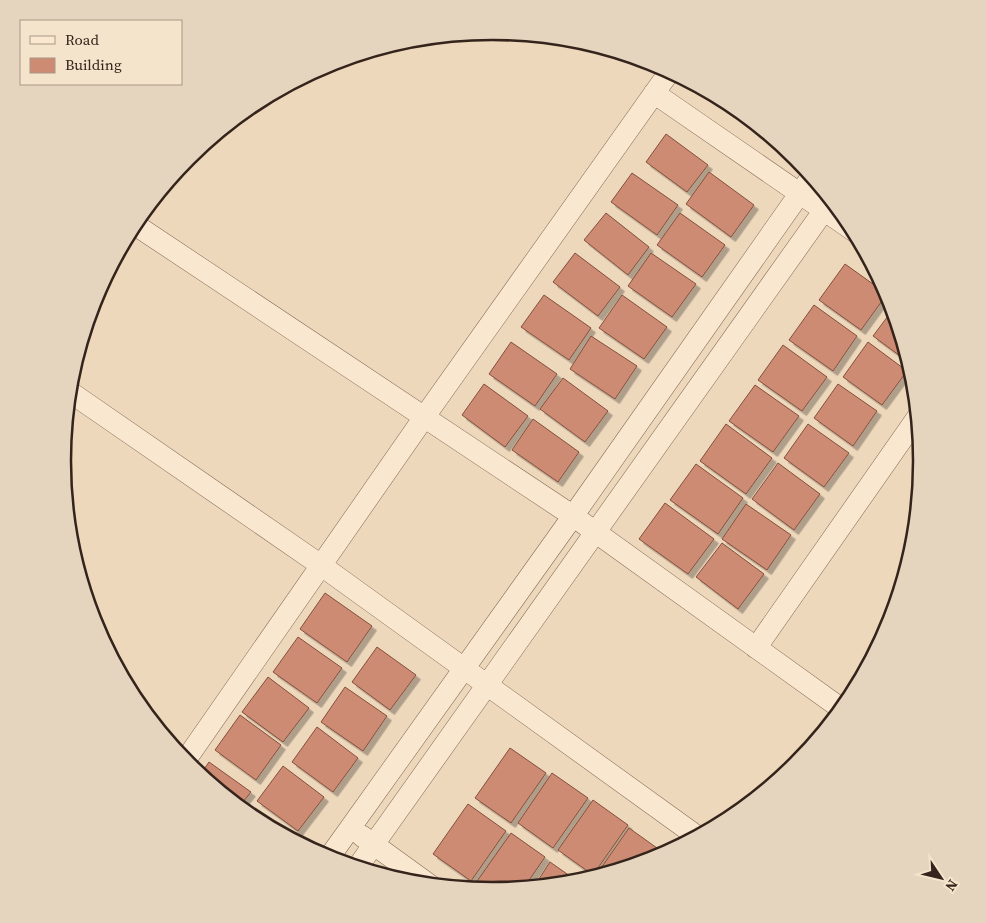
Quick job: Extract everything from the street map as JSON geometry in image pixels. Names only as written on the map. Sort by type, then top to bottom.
[{"type":"street","points":[[190,754],[425,416],[665,77]]},
{"type":"street","points":[[654,93],[800,193],[826,204]]},
{"type":"street","points":[[333,851],[573,516],[808,182]]},
{"type":"street","points":[[361,862],[828,206]]},
{"type":"street","points":[[142,229],[573,516],[836,705]]},
{"type":"street","points":[[77,397],[322,566],[692,833]]},
{"type":"street","points":[[756,648],[913,424]]},
{"type":"street","points":[[350,827],[417,876]]},
{"type":"building","points":[[666,134],[708,165],[687,192],[646,162]]},
{"type":"building","points":[[709,172],[754,205],[731,237],[686,204]]},
{"type":"building","points":[[632,173],[678,205],[657,235],[611,202]]},
{"type":"building","points":[[606,213],[649,247],[628,275],[584,240]]},
{"type":"building","points":[[680,213],[725,245],[702,277],[657,245]]},
{"type":"building","points":[[575,253],[620,287],[598,316],[553,282]]},
{"type":"building","points":[[651,253],[696,284],[672,317],[628,286]]},
{"type":"building","points":[[845,264],[876,286],[882,301],[861,330],[819,300]]},
{"type":"building","points":[[544,295],[591,328],[569,360],[521,327]]},
{"type":"building","points":[[622,295],[667,327],[644,359],[599,328]]},
{"type":"building","points":[[814,305],[857,336],[833,371],[789,340]]},
{"type":"building","points":[[888,316],[901,357],[873,336]]},
{"type":"building","points":[[591,336],[637,366],[615,399],[570,369]]},
{"type":"building","points":[[511,342],[557,374],[535,406],[489,374]]},
{"type":"building","points":[[868,342],[904,369],[905,374],[882,405],[843,377]]},
{"type":"building","points":[[783,345],[827,377],[802,411],[758,380]]},
{"type":"building","points":[[563,378],[608,411],[585,442],[540,409]]},
{"type":"building","points":[[484,384],[528,416],[505,447],[462,415]]},
{"type":"building","points":[[838,384],[877,411],[853,446],[814,418]]},
{"type":"building","points":[[755,385],[799,416],[773,452],[729,421]]},
{"type":"building","points":[[533,419],[579,452],[558,482],[512,450]]},
{"type":"building","points":[[726,424],[772,458],[746,494],[700,461]]},
{"type":"building","points":[[808,424],[849,453],[824,487],[784,458]]},
{"type":"building","points":[[778,463],[820,494],[794,530],[752,499]]},
{"type":"building","points":[[696,464],[743,498],[718,534],[670,500]]},
{"type":"building","points":[[665,503],[714,539],[688,574],[639,539]]},
{"type":"building","points":[[746,504],[791,535],[767,570],[722,539]]},
{"type":"building","points":[[722,543],[764,574],[738,609],[696,577]]},
{"type":"building","points":[[325,593],[372,626],[347,662],[300,629]]},
{"type":"building","points":[[298,637],[342,668],[317,703],[273,672]]},
{"type":"building","points":[[377,647],[416,675],[390,710],[352,682]]},
{"type":"building","points":[[268,677],[309,708],[283,742],[242,712]]},
{"type":"building","points":[[345,687],[387,716],[363,751],[321,722]]},
{"type":"building","points":[[240,715],[281,745],[256,780],[215,750]]},
{"type":"building","points":[[317,727],[358,758],[333,792],[292,762]]},
{"type":"building","points":[[510,748],[546,773],[511,823],[475,798]]},
{"type":"building","points":[[209,762],[251,792],[244,801],[204,769]]},
{"type":"building","points":[[283,766],[324,797],[298,831],[257,801]]},
{"type":"building","points":[[552,773],[588,798],[553,848],[518,823]]},
{"type":"building","points":[[593,800],[628,825],[596,870],[589,872],[558,850]]},
{"type":"building","points":[[468,804],[506,831],[471,881],[433,854]]},
{"type":"building","points":[[629,828],[658,849],[628,861],[600,869]]},
{"type":"building","points":[[511,833],[545,857],[528,881],[476,882]]},
{"type":"building","points":[[550,862],[570,876],[548,879],[538,880]]}]
